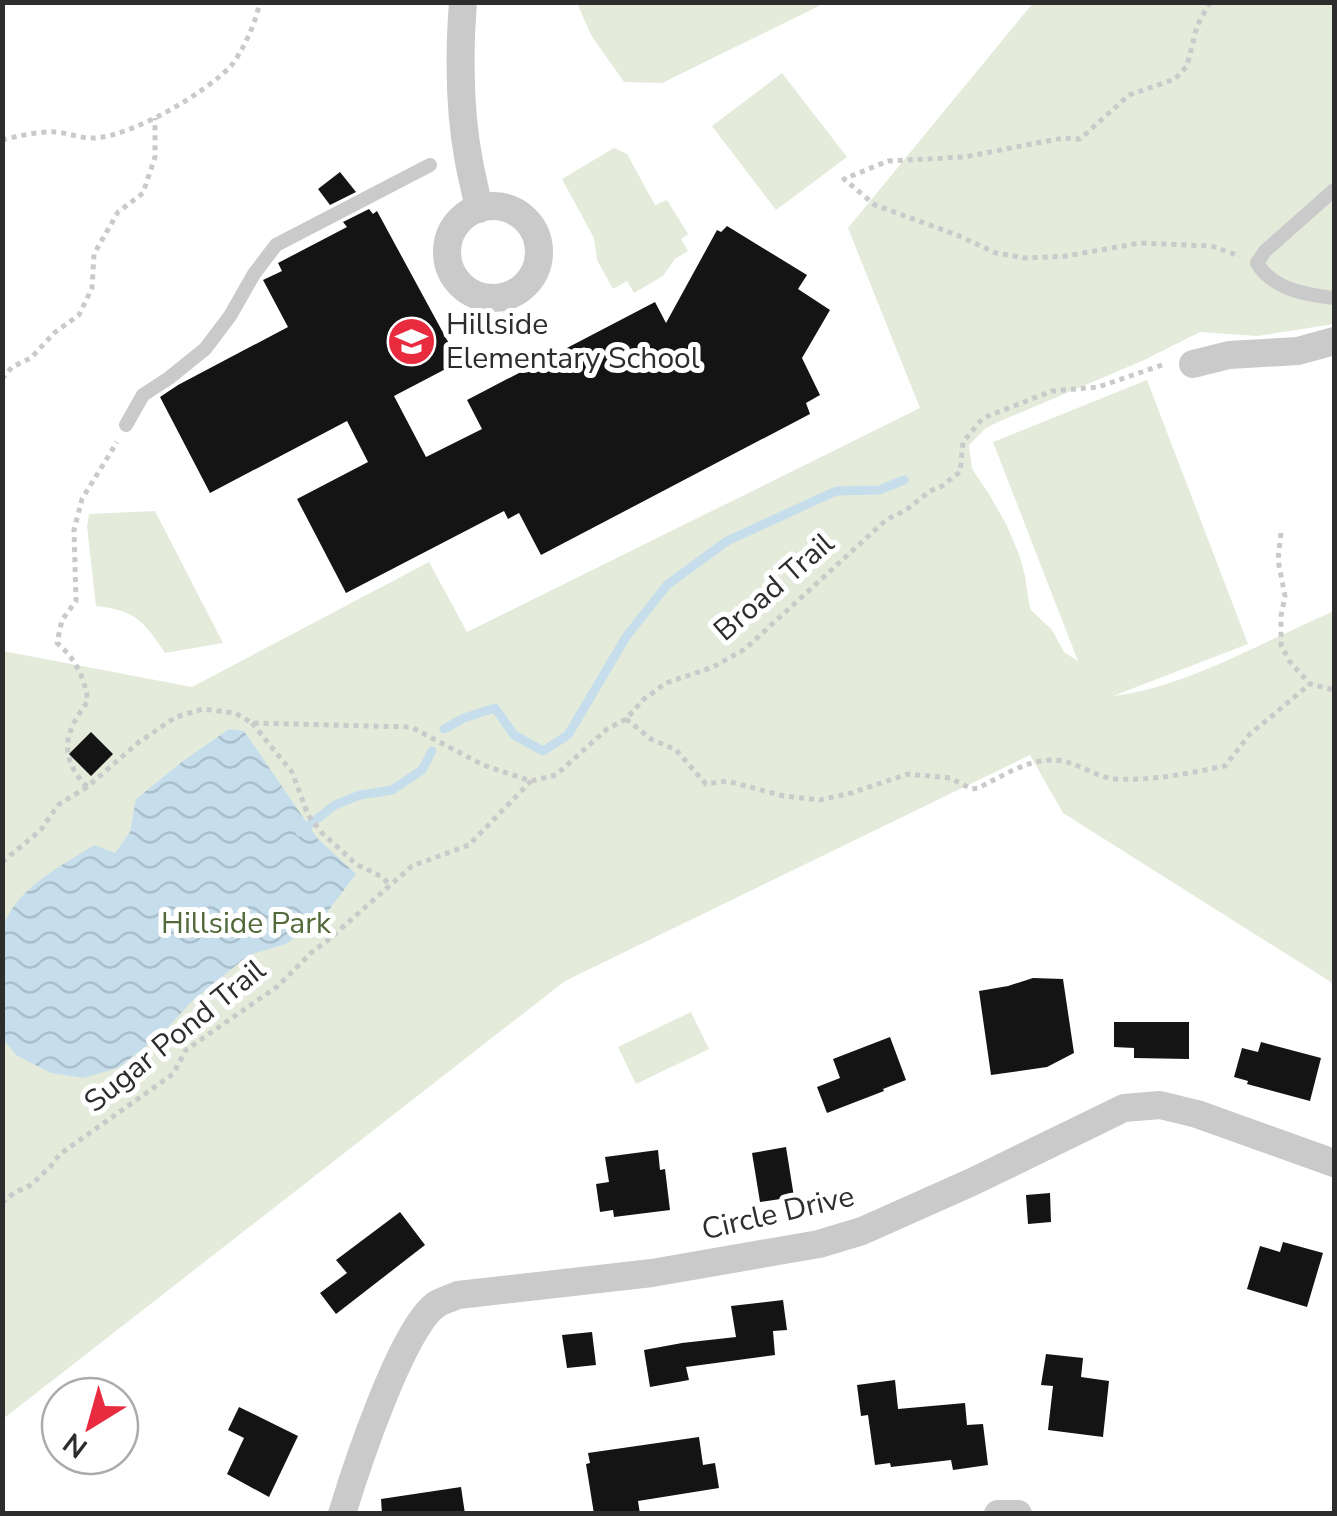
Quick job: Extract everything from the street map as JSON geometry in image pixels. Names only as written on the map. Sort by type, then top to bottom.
[{"type":"street","points":[[463,2],[461,92],[468,160],[479,209]]},
{"type":"street","points":[[1193,364],[1229,355],[1298,350],[1334,341]]},
{"type":"street","name":"Circle Drive","points":[[342,1514],[412,1330],[435,1304],[458,1295],[652,1272],[819,1244],[862,1231],[1124,1108],[1143,1105],[1197,1114],[1334,1163]]},
{"type":"street","points":[[998,1514],[1018,1514]]},
{"type":"lane","points":[[126,425],[143,395],[205,350],[276,245],[430,165]]},
{"type":"lane","points":[[1334,190],[1265,251],[1257,263],[1264,275],[1281,286],[1334,298]]},
{"type":"path","points":[[2,140],[56,132],[91,138],[118,134],[155,118],[198,92],[233,64],[259,13],[259,2]]},
{"type":"path","points":[[1210,2],[1197,26],[1187,66],[1175,80],[1129,95],[1080,139],[1064,138],[964,157],[888,161],[844,178],[875,205],[996,253],[1026,258],[1066,256],[1140,243],[1211,246],[1257,263]]},
{"type":"path","points":[[2,379],[79,315],[92,288],[94,254],[118,212],[144,193],[155,156],[155,118]]},
{"type":"path","name":"Broad Trail","points":[[530,782],[556,775],[666,683],[713,666],[744,649],[886,520],[960,472],[963,442],[982,418],[1052,391],[1098,387],[1163,364],[1193,364]]},
{"type":"path","points":[[87,787],[66,755],[76,718],[88,701],[84,679],[69,653],[57,643],[62,620],[76,601],[74,530],[82,498],[126,425]]},
{"type":"path","points":[[1281,533],[1278,560],[1285,596],[1280,616],[1281,646],[1310,684],[1334,690]]},
{"type":"path","points":[[626,719],[676,750],[706,784],[728,781],[784,796],[820,800],[908,774],[950,778],[978,788],[1022,766],[1059,759],[1112,780],[1172,776],[1225,766],[1250,734],[1310,684]]},
{"type":"path","points":[[2,862],[40,831],[58,804],[87,787],[139,742],[176,717],[203,709],[235,713],[252,724],[292,772],[308,815],[321,832],[348,858],[389,884]]},
{"type":"path","points":[[252,724],[410,727],[483,765],[530,782]]},
{"type":"path","name":"Sugar Pond Trail","points":[[2,1203],[31,1185],[60,1154],[173,1074],[186,1050],[278,986],[412,866],[469,845],[530,782]]},
{"type":"green space","points":[[577,3],[825,3],[662,83],[624,82],[591,35]]},
{"type":"green space","name":"Hillside Park","points":[[1033,3],[1334,3],[1334,324],[1257,336],[1200,332],[998,422],[969,445],[972,469],[1006,524],[1019,554],[1030,609],[1052,630],[1064,652],[1078,661],[993,442],[1147,380],[1248,644],[1113,696],[1168,684],[1334,611],[1334,984],[1063,813],[1030,755],[565,981],[58,1376],[40,1376],[40,1390],[3,1419],[3,651],[192,687],[429,562],[467,632],[920,408],[848,228]]},
{"type":"green space","points":[[782,73],[847,157],[776,210],[712,126]]},
{"type":"green space","points":[[614,148],[627,154],[655,205],[667,200],[688,234],[681,239],[688,251],[675,259],[663,276],[634,293],[627,281],[613,289],[597,260],[594,238],[562,179]]},
{"type":"green space","points":[[155,511],[223,643],[165,653],[151,632],[130,614],[96,606],[89,514]]},
{"type":"green space","points":[[691,1012],[709,1049],[636,1084],[618,1047]]},
{"type":"water","points":[[229,729],[244,731],[318,839],[356,874],[325,915],[286,944],[249,955],[118,1068],[83,1078],[51,1073],[16,1055],[3,1039],[2,930],[17,902],[40,880],[94,845],[115,853],[130,832],[136,799]]},
{"type":"building","points":[[340,172],[356,192],[330,205],[318,189]]},
{"type":"building","points":[[369,209],[373,214],[377,211],[459,362],[394,396],[426,457],[482,429],[467,400],[655,302],[666,323],[717,230],[721,232],[727,226],[807,275],[798,289],[830,310],[802,358],[820,395],[806,403],[810,414],[541,555],[519,513],[508,519],[504,511],[346,593],[297,499],[368,462],[347,421],[210,493],[160,397],[288,327],[263,280],[282,271],[278,263],[347,227],[343,222]]},
{"type":"building","points":[[91,732],[113,754],[91,776],[69,754]]},
{"type":"building","points":[[1033,978],[1063,979],[1074,1053],[1047,1067],[991,1075],[979,991]]},
{"type":"building","points":[[1114,1022],[1189,1022],[1189,1059],[1134,1058],[1134,1048],[1114,1047]]},
{"type":"building","points":[[890,1037],[906,1080],[827,1113],[817,1087],[840,1078],[833,1059]]},
{"type":"building","points":[[1261,1042],[1321,1058],[1310,1101],[1234,1077],[1242,1048],[1258,1052]]},
{"type":"building","points":[[786,1147],[794,1197],[760,1202],[752,1153]]},
{"type":"building","points":[[658,1150],[660,1170],[665,1169],[670,1210],[614,1217],[613,1210],[600,1212],[596,1184],[609,1182],[605,1157]]},
{"type":"building","points":[[1050,1193],[1051,1222],[1028,1224],[1026,1195]]},
{"type":"building","points":[[400,1212],[425,1245],[336,1314],[320,1293],[347,1273],[336,1260]]},
{"type":"building","points":[[1283,1242],[1323,1253],[1307,1307],[1247,1289],[1260,1246],[1280,1252]]},
{"type":"building","points":[[783,1300],[787,1330],[773,1331],[775,1355],[686,1367],[689,1380],[650,1387],[644,1350],[736,1337],[731,1306]]},
{"type":"building","points":[[592,1332],[596,1365],[567,1368],[562,1335]]},
{"type":"building","points":[[1046,1354],[1083,1358],[1081,1377],[1109,1381],[1103,1437],[1048,1430],[1053,1386],[1041,1385]]},
{"type":"building","points":[[895,1380],[898,1409],[965,1403],[967,1425],[983,1424],[988,1465],[953,1470],[951,1460],[891,1467],[890,1463],[875,1465],[868,1415],[861,1416],[857,1385]]},
{"type":"building","points":[[239,1407],[298,1436],[269,1497],[227,1474],[244,1438],[228,1430]]},
{"type":"building","points":[[699,1437],[703,1465],[715,1463],[719,1488],[638,1501],[640,1514],[594,1514],[586,1464],[590,1463],[588,1453]]},
{"type":"building","points":[[461,1487],[465,1514],[382,1514],[381,1499]]},
{"type":"waterway","points":[[444,729],[495,708],[514,735],[543,751],[568,735],[626,637],[667,585],[727,541],[836,491],[879,490],[904,480]]},
{"type":"waterway","points":[[300,832],[335,805],[360,795],[392,790],[422,770],[432,751]]},
{"type":"place","name":"Hillside Elementary School","points":[[411,341]]}]
